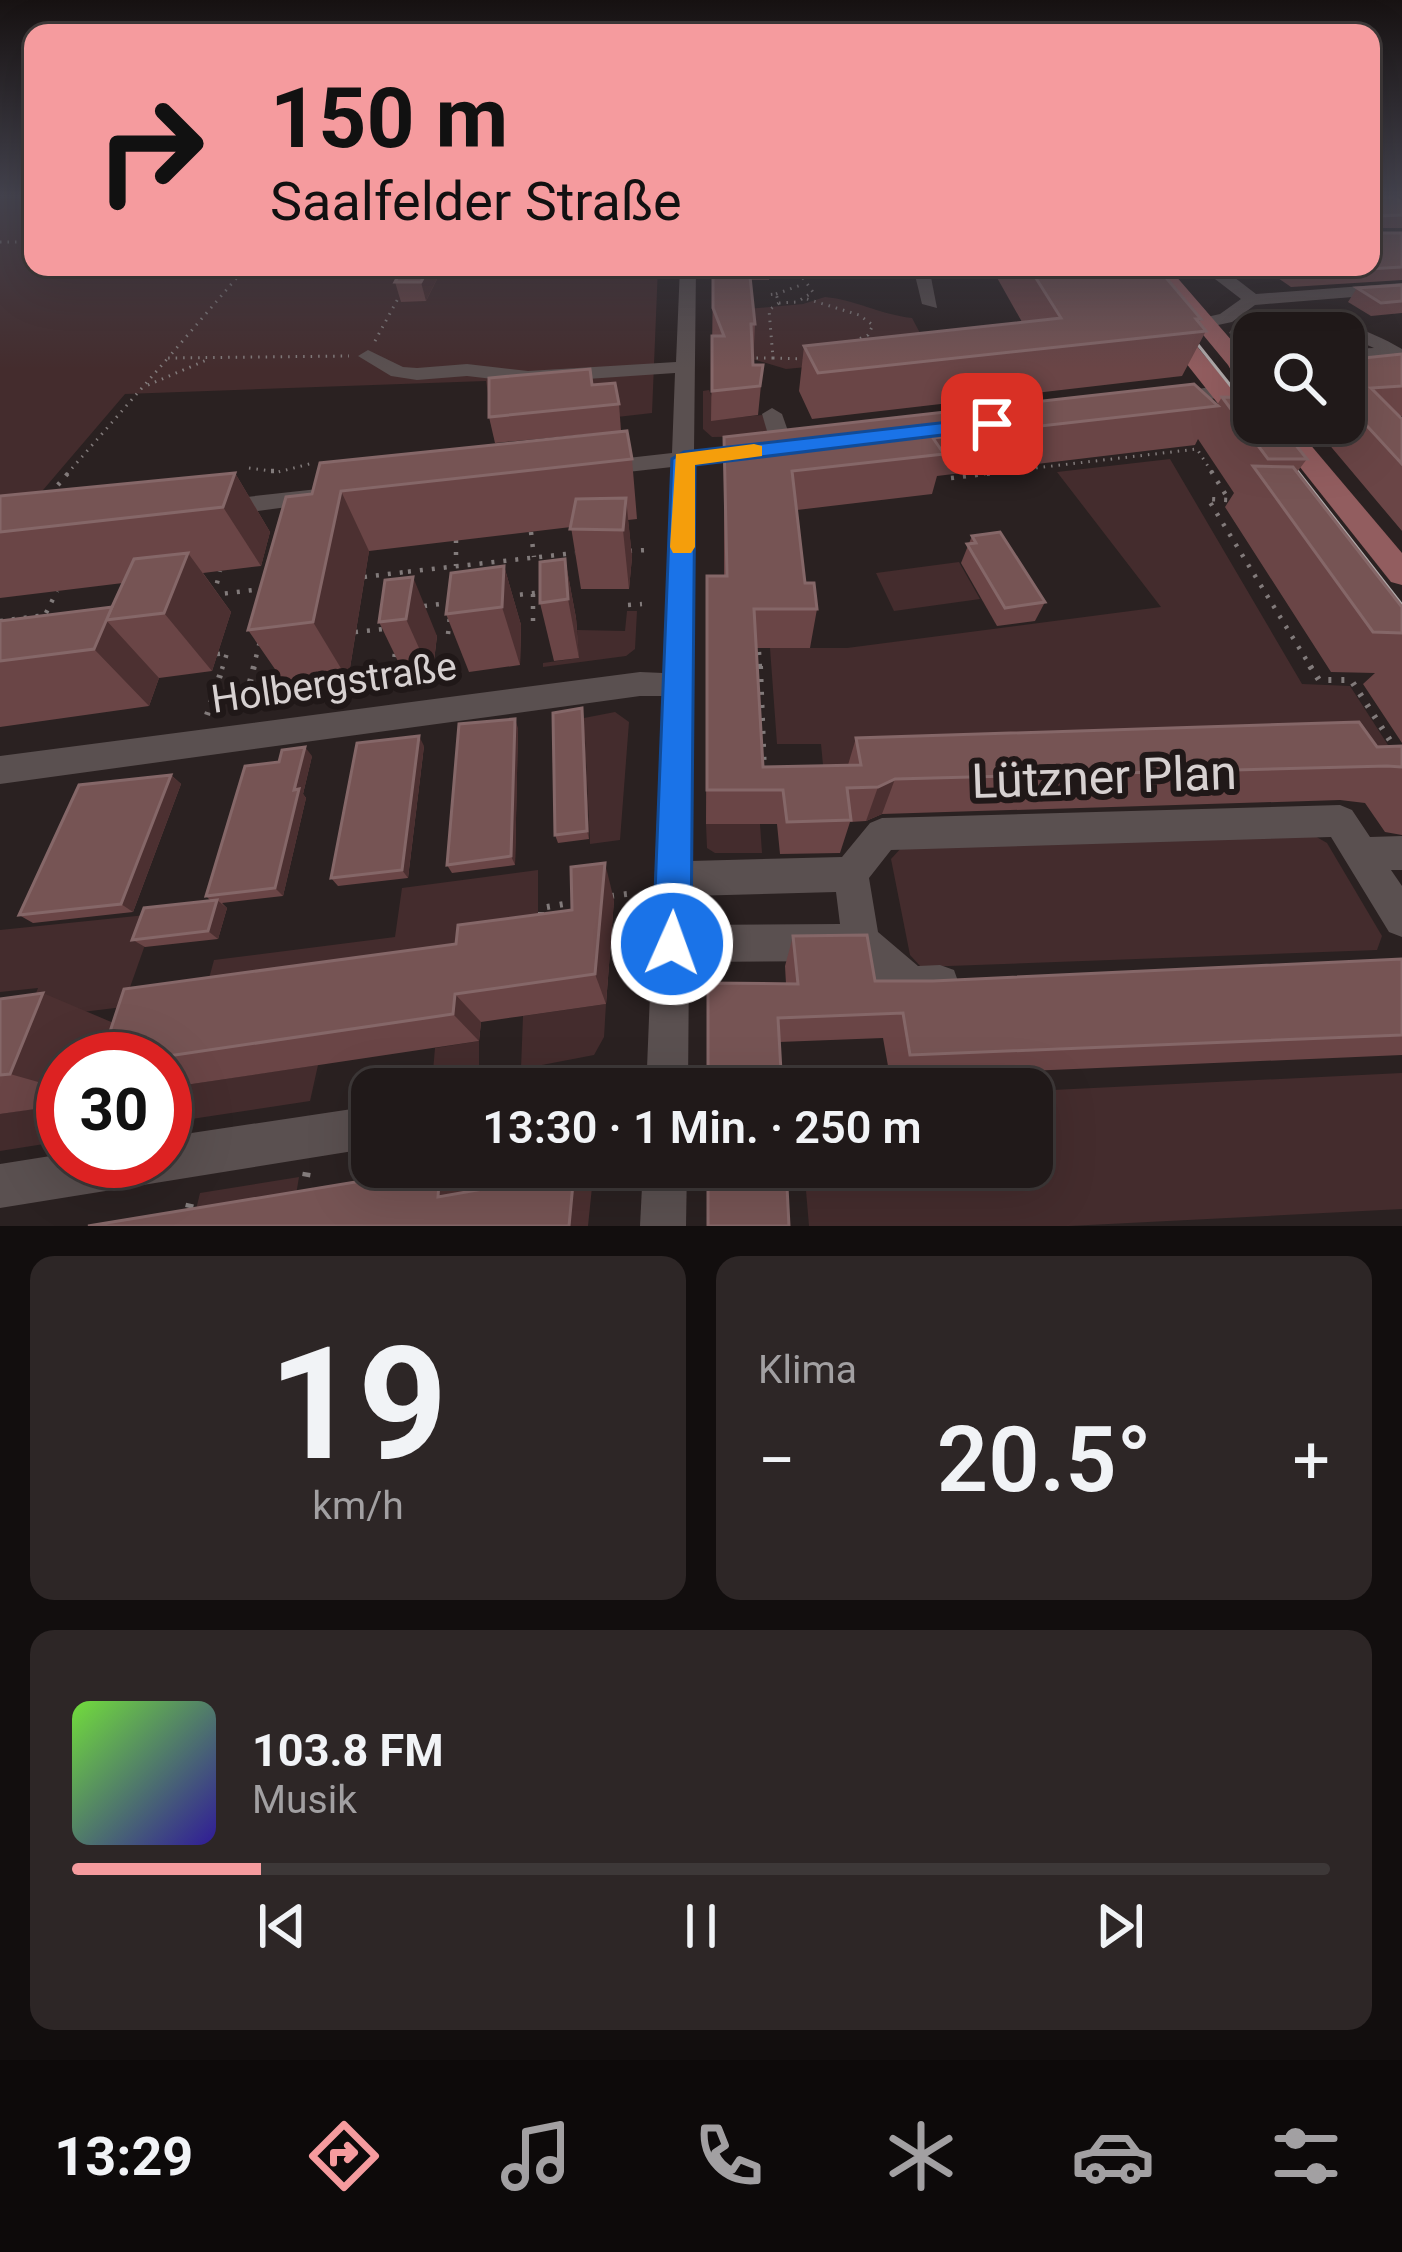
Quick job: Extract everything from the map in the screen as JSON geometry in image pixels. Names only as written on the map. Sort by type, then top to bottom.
[{"type":"main road","points":[[1127,276],[1219,393],[1388,579]]},
{"type":"main road","points":[[1167,276],[1228,333]]},
{"type":"main road","points":[[1293,444],[1388,579]]},
{"type":"street","points":[[668,1068],[688,276]]},
{"type":"street","points":[[923,276],[931,304]]},
{"type":"street","points":[[1228,276],[1252,299],[1320,312]]},
{"type":"street","points":[[1228,333],[1226,318],[1252,299],[1402,288]]},
{"type":"street","points":[[1365,330],[1402,329]]},
{"type":"street","points":[[1365,338],[1400,360]]},
{"type":"street","points":[[368,356],[379,366],[418,374],[467,370],[528,377],[686,367]]},
{"type":"street","points":[[1365,357],[1400,360]]},
{"type":"street","points":[[1365,370],[1400,360]]},
{"type":"street","points":[[1156,401],[1233,391]]},
{"type":"street","points":[[570,478],[641,478],[684,459],[795,447],[772,414]]},
{"type":"street","points":[[198,519],[337,504]]},
{"type":"street","name":"Holbergstraße","points":[[0,770],[640,684],[680,685]]},
{"type":"street","name":"Lützner Plan","points":[[851,874],[882,834],[1340,821],[1402,917]]},
{"type":"street","points":[[1361,854],[1402,853]]},
{"type":"street","points":[[674,879],[851,874],[861,942],[911,985],[981,982]]},
{"type":"street","points":[[672,944],[861,942]]},
{"type":"street","points":[[192,1169],[351,1132]]},
{"type":"street","points":[[0,1186],[36,1180]]},
{"type":"street","points":[[663,1226],[664,1188]]},
{"type":"path","points":[[50,494],[238,276]]},
{"type":"path","points":[[168,358],[368,356],[410,276]]},
{"type":"path","points":[[799,276],[812,292],[806,298]]},
{"type":"path","points":[[765,295],[804,284]]},
{"type":"path","points":[[776,294],[779,303]]},
{"type":"path","points":[[773,358],[769,310],[806,298],[859,315],[873,325],[868,335],[850,344]]},
{"type":"path","points":[[142,388],[214,357]]},
{"type":"path","points":[[749,358],[796,362],[816,357]]},
{"type":"path","points":[[951,478],[1196,447],[1229,500],[1208,499],[1319,680],[1351,680],[1402,759]]},
{"type":"path","points":[[249,468],[278,472],[313,464]]},
{"type":"path","points":[[531,532],[534,557]]},
{"type":"path","points":[[456,540],[456,566]]},
{"type":"path","points":[[622,551],[646,550]]},
{"type":"path","points":[[364,577],[581,553]]},
{"type":"path","points":[[551,555],[552,573]]},
{"type":"path","points":[[214,595],[220,572]]},
{"type":"path","points":[[403,590],[405,572]]},
{"type":"path","points":[[193,597],[272,587]]},
{"type":"path","points":[[492,598],[553,590],[553,598]]},
{"type":"path","points":[[44,615],[57,591]]},
{"type":"path","points":[[532,593],[533,624]]},
{"type":"path","points":[[417,607],[451,603],[448,634]]},
{"type":"path","points":[[628,605],[642,604]]},
{"type":"path","points":[[0,621],[66,613]]},
{"type":"path","points":[[250,682],[263,625]]},
{"type":"path","points":[[356,632],[398,627]]},
{"type":"path","points":[[345,697],[348,682],[392,676],[396,644]]},
{"type":"path","points":[[207,715],[227,652],[217,654]]},
{"type":"path","points":[[759,652],[765,782]]},
{"type":"path","points":[[541,925],[541,908],[627,894]]},
{"type":"path","points":[[301,1211],[308,1166]]},
{"type":"path","points":[[181,1188],[185,1226]]},
{"type":"path","points":[[527,1188],[527,1198]]},
{"type":"shaded area","points":[[0,254],[24,254],[24,276],[658,276],[652,413],[494,431],[486,381],[125,394],[20,517],[0,520]]},
{"type":"shaded area","points":[[825,297],[912,318],[920,333],[880,360],[786,369],[749,358],[747,309]]},
{"type":"shaded area","points":[[709,390],[715,404],[712,420],[762,415],[774,436],[712,437],[703,429],[703,391]]},
{"type":"shaded area","points":[[1170,459],[1302,684],[1350,686],[1397,759],[1336,743],[823,765],[821,744],[777,744],[770,648],[847,648],[1161,607],[1057,472]]},
{"type":"shaded area","points":[[959,562],[980,599],[894,611],[876,573]]},
{"type":"shaded area","points":[[627,611],[637,611],[635,649],[626,656],[543,667],[543,663],[579,658],[577,630],[625,631]]},
{"type":"shaded area","points":[[615,712],[629,722],[620,840],[590,844],[584,718]]},
{"type":"shaded area","points":[[706,824],[760,824],[762,853],[715,853],[707,848]]},
{"type":"shaded area","points":[[1308,832],[1327,843],[1382,936],[1377,950],[921,967],[910,955],[891,859],[902,847]]},
{"type":"shaded area","points":[[538,870],[538,935],[207,986],[214,960],[395,937],[402,888]]},
{"type":"shaded area","points":[[156,914],[123,1007],[26,1019],[38,988],[0,992],[0,930]]},
{"type":"shaded area","points":[[606,1004],[604,1037],[594,1055],[526,1068],[521,1068],[523,1016]]},
{"type":"shaded area","points":[[479,1041],[479,1068],[433,1068],[435,1048]]},
{"type":"shaded area","points":[[318,1065],[310,1101],[192,1119],[192,1084]]},
{"type":"shaded area","points":[[1402,1073],[1402,1209],[1069,1226],[809,1226],[806,1188],[1053,1188],[1053,1090]]},
{"type":"shaded area","points":[[36,1108],[36,1145],[0,1151],[0,1114]]},
{"type":"shaded area","points":[[299,1177],[293,1213],[192,1226],[200,1193]]},
{"type":"building","points":[[1380,254],[1402,254],[1402,267],[1380,268]]},
{"type":"building","points":[[398,276],[424,276],[421,282],[395,282]]},
{"type":"building","points":[[713,276],[750,276],[753,365],[763,365],[760,386],[712,391],[712,336],[724,336],[713,308]]},
{"type":"building","points":[[1035,276],[1165,276],[1206,331],[818,373],[804,346],[1061,318]]},
{"type":"building","points":[[1402,285],[1402,301],[1381,303],[1357,288]]},
{"type":"building","points":[[1402,354],[1402,386],[1371,388],[1402,419],[1402,464],[1365,424],[1365,358]]},
{"type":"building","points":[[590,369],[592,385],[615,383],[619,404],[489,417],[489,378]]},
{"type":"building","points":[[1194,384],[1218,406],[933,438],[944,454],[792,471],[805,583],[814,583],[817,609],[754,609],[763,767],[861,765],[856,738],[1359,722],[1377,747],[1402,746],[1402,767],[895,779],[878,787],[847,788],[851,820],[787,822],[783,790],[707,790],[707,576],[727,576],[724,437]]},
{"type":"building","points":[[627,431],[632,459],[341,491],[313,622],[248,630],[286,497],[312,494],[320,463]]},
{"type":"building","points":[[1257,444],[1295,444],[1307,459],[1268,459]]},
{"type":"building","points":[[1253,466],[1293,467],[1402,607],[1402,633],[1373,632]]},
{"type":"building","points":[[235,473],[223,507],[0,532],[0,496]]},
{"type":"building","points":[[626,498],[623,530],[570,529],[576,499]]},
{"type":"building","points":[[1000,532],[1045,602],[1005,608],[967,544],[976,543],[972,536]]},
{"type":"building","points":[[188,553],[164,613],[106,620],[134,559]]},
{"type":"building","points":[[565,559],[568,599],[540,603],[540,562]]},
{"type":"building","points":[[504,566],[502,607],[446,614],[451,573]]},
{"type":"building","points":[[413,577],[406,619],[379,622],[385,580]]},
{"type":"building","points":[[112,607],[94,649],[0,661],[0,621]]},
{"type":"building","points":[[582,708],[587,831],[555,835],[553,713]]},
{"type":"building","points":[[515,719],[511,856],[447,865],[459,724]]},
{"type":"building","points":[[419,736],[402,870],[331,878],[357,743]]},
{"type":"building","points":[[305,747],[275,888],[206,896],[245,766],[279,762],[282,750]]},
{"type":"building","points":[[171,775],[121,904],[19,915],[79,785]]},
{"type":"building","points":[[605,863],[595,974],[455,994],[453,1014],[192,1053],[192,1032],[110,1032],[124,989],[456,944],[458,925],[572,910],[571,867]]},
{"type":"building","points":[[217,900],[208,931],[132,940],[144,908]]},
{"type":"building","points":[[867,935],[875,981],[1402,959],[1402,1035],[910,1055],[903,1013],[778,1018],[781,1068],[708,1068],[708,983],[798,984],[793,936]]},
{"type":"building","points":[[43,993],[10,1074],[0,1075],[0,999]]},
{"type":"building","points":[[351,1183],[351,1188],[439,1188],[438,1197],[489,1188],[573,1188],[569,1226],[88,1226]]},
{"type":"building","points":[[708,1188],[787,1188],[789,1226],[708,1226]]},
{"type":"tram line","points":[[1143,276],[1233,389]]},
{"type":"tram line","points":[[1276,444],[1402,605]]},
{"type":"slow traffic","points":[[682,547],[684,459],[754,451]]},
{"type":"route","points":[[672,944],[684,459],[992,424]]}]
